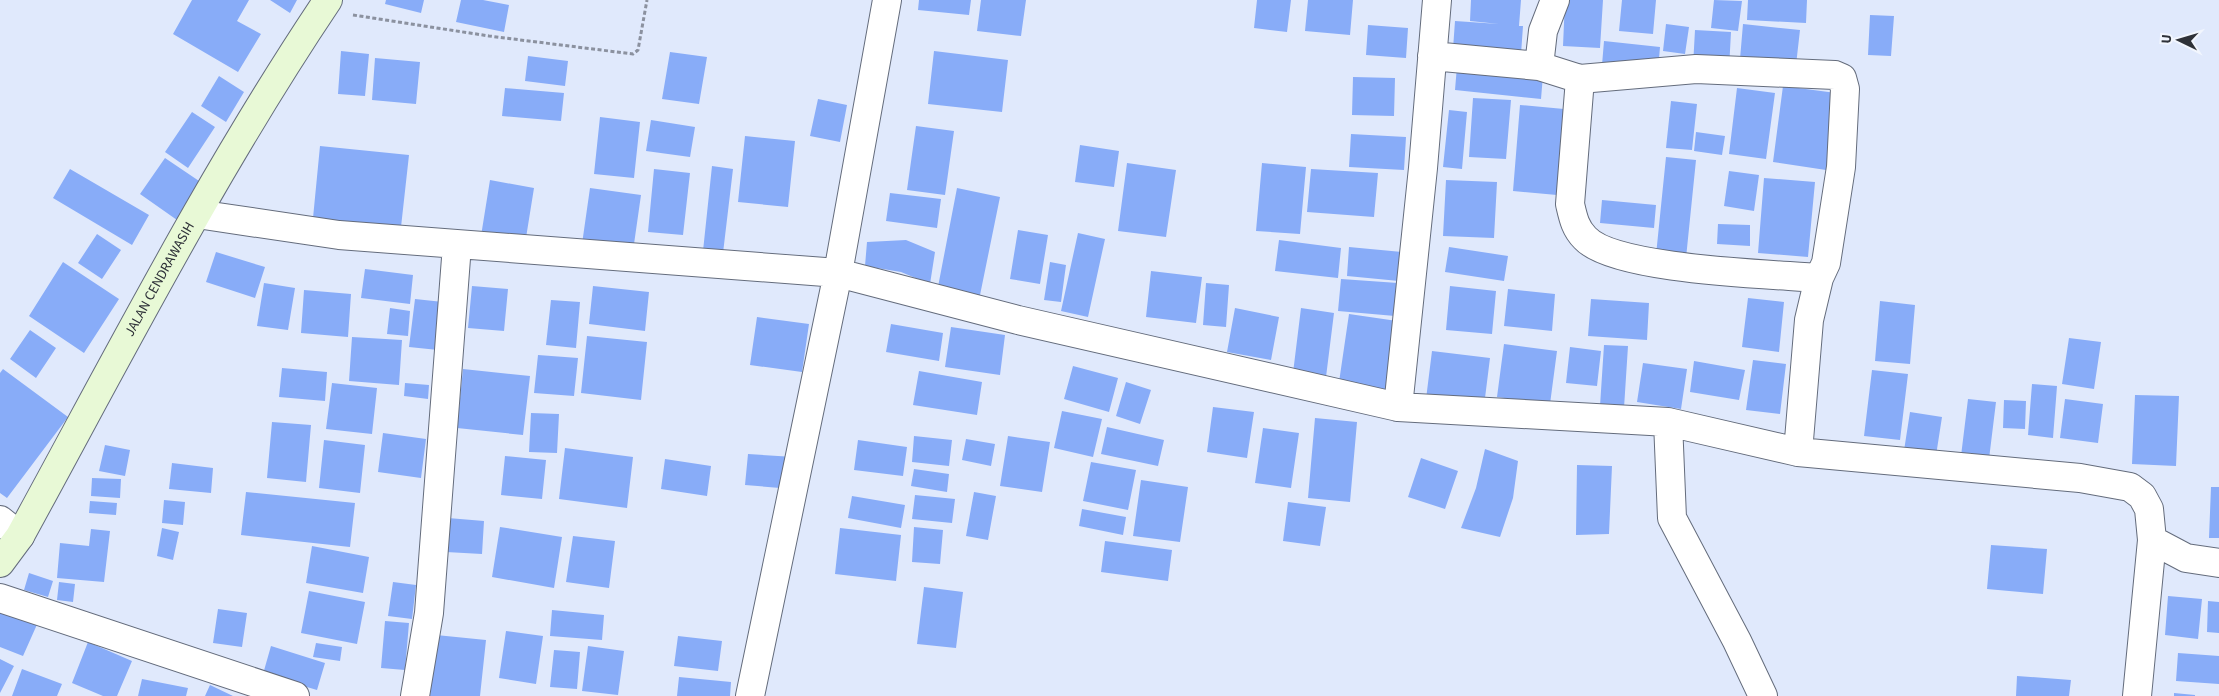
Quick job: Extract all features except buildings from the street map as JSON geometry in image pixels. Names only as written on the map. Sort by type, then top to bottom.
[{"type":"main road","name":"JALAN CENDRAWASIH","points":[[0,563],[10,528],[324,5]]},
{"type":"street","points":[[1398,406],[1423,168],[1437,0]]},
{"type":"street","points":[[1539,66],[1543,31],[1556,0]]},
{"type":"street","points":[[750,696],[838,273],[884,1]]},
{"type":"street","points":[[1432,56],[1539,66],[1580,79],[1696,69],[1835,75],[1842,78],[1845,89],[1841,167],[1826,263],[1818,278],[1809,320],[1798,452]]},
{"type":"street","points":[[1580,79],[1570,204],[1574,223],[1586,240],[1614,254],[1652,264],[1818,278]]},
{"type":"street","points":[[197,214],[339,235],[838,273],[1018,320],[1398,406],[1668,422],[1798,452],[2080,478],[2130,487],[2142,496],[2149,509],[2152,540],[2137,696]]},
{"type":"street","points":[[415,696],[429,613],[457,245]]},
{"type":"street","points":[[1668,422],[1672,518],[1737,641],[1763,696]]},
{"type":"street","points":[[2152,540],[2186,558],[2219,563]]},
{"type":"street","points":[[0,598],[295,696]]},
{"type":"path","points":[[324,5],[489,36],[633,54],[638,50],[647,0]]}]
